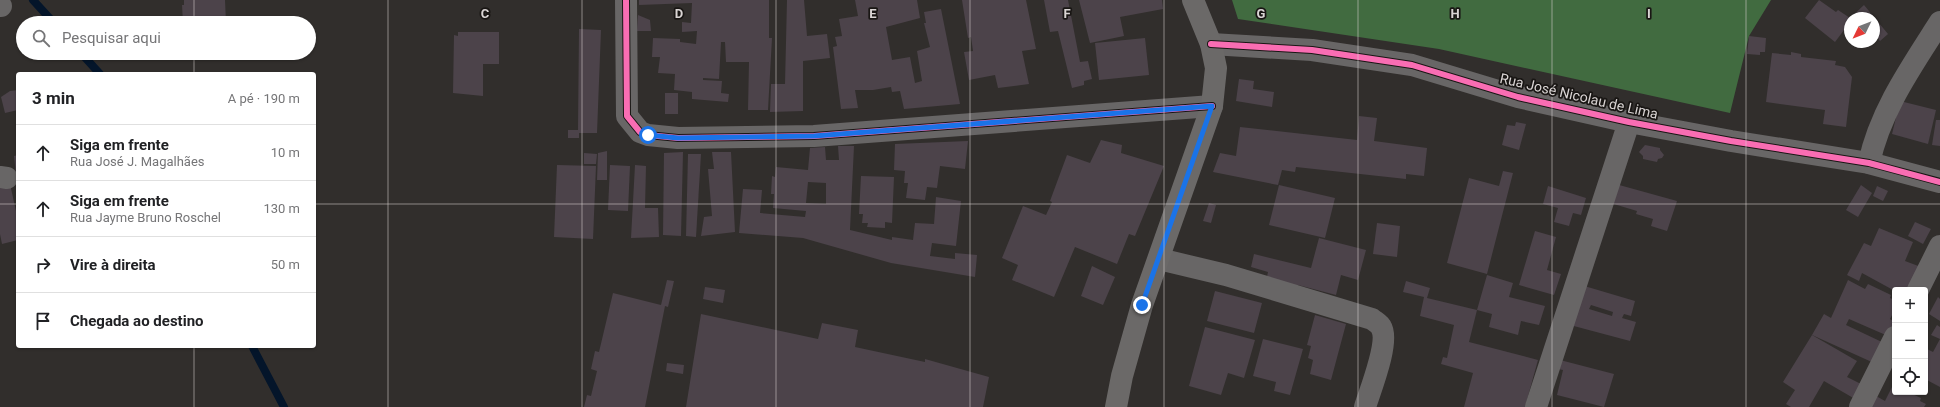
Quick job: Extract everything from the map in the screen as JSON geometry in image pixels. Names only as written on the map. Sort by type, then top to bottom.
[{"type":"main road","points":[[1116,407],[1122,376],[1142,305],[1212,106],[1216,68],[1211,44],[1193,0]]},
{"type":"street","points":[[626,0],[627,116],[640,132],[648,135],[678,138],[814,136],[1212,106]]},
{"type":"street","points":[[1869,163],[1874,139],[1886,114],[1906,76],[1940,22]]},
{"type":"street","name":"Rua José Nicolau de Lima","points":[[1211,44],[1312,50],[1412,65],[1518,97],[1629,122],[1731,141],[1869,163],[1940,182]]},
{"type":"street","points":[[1536,407],[1629,122]]},
{"type":"street","points":[[1920,287],[1940,246]]},
{"type":"street","points":[[1159,259],[1226,275],[1372,319],[1381,327],[1384,337],[1382,350],[1365,407]]},
{"type":"street","points":[[1860,407],[1892,343]]},
{"type":"green space","points":[[1232,0],[1771,0],[1749,36],[1730,113],[1439,49],[1238,19]]},
{"type":"building","points":[[184,0],[225,0],[226,16],[183,16],[182,5],[184,5]]},
{"type":"building","points":[[639,0],[769,0],[769,38],[772,38],[768,110],[748,110],[749,62],[726,62],[725,42],[721,42],[719,79],[703,78],[703,80],[722,81],[721,93],[729,94],[728,102],[692,99],[692,92],[674,90],[675,74],[658,73],[660,57],[652,57],[653,38],[680,39],[680,42],[696,44],[697,31],[682,32],[682,22],[691,23],[692,3],[639,5]]},
{"type":"building","points":[[787,0],[804,0],[807,36],[827,34],[830,58],[803,61],[803,111],[770,112],[771,84],[785,84]]},
{"type":"building","points":[[855,0],[917,0],[920,18],[886,27],[892,60],[910,57],[915,83],[922,81],[917,51],[930,47],[924,23],[926,23],[924,12],[941,9],[960,104],[904,109],[900,91],[892,92],[891,87],[873,90],[855,90],[858,108],[841,109],[833,47],[837,46],[835,37],[842,36],[839,19],[858,16]]},
{"type":"building","points":[[962,0],[1026,0],[1036,49],[1022,51],[1029,84],[998,88],[995,75],[969,80],[964,52],[973,51],[971,37],[968,38]]},
{"type":"building","points":[[1044,0],[1068,0],[1080,62],[1088,61],[1092,79],[1084,81],[1084,85],[1072,88],[1058,31],[1050,32]]},
{"type":"building","points":[[1079,0],[1162,0],[1163,9],[1120,17],[1124,36],[1090,43]]},
{"type":"building","points":[[1819,0],[1836,12],[1838,10],[1844,14],[1844,30],[1835,42],[1805,18]]},
{"type":"building","points":[[1864,5],[1870,12],[1856,12]]},
{"type":"building","points":[[638,15],[650,20],[651,31],[637,31]]},
{"type":"building","points":[[1880,24],[1888,34],[1880,41]]},
{"type":"building","points":[[579,29],[601,30],[597,133],[579,133],[579,138],[568,138],[568,130],[578,130]]},
{"type":"building","points":[[458,32],[499,32],[499,64],[483,64],[483,96],[453,93],[454,35],[458,36]]},
{"type":"building","points":[[1749,36],[1766,38],[1765,52],[1760,52],[1760,55],[1747,54]]},
{"type":"building","points":[[1145,38],[1149,75],[1099,80],[1095,43]]},
{"type":"building","points":[[1791,52],[1801,54],[1801,57],[1836,61],[1835,65],[1845,67],[1852,77],[1846,127],[1823,124],[1825,110],[1766,102],[1772,53],[1791,55]]},
{"type":"building","points":[[1239,79],[1254,81],[1253,89],[1274,92],[1272,107],[1236,101]]},
{"type":"building","points":[[16,90],[16,110],[5,113],[1,97],[10,91]]},
{"type":"building","points":[[665,93],[678,93],[678,114],[665,114]]},
{"type":"building","points":[[1900,101],[1936,110],[1928,144],[1892,134]]},
{"type":"building","points":[[1359,116],[1377,118],[1374,141],[1427,148],[1424,176],[1406,174],[1406,179],[1296,167],[1295,172],[1282,170],[1278,185],[1213,172],[1220,153],[1236,156],[1240,127],[1357,140]]},
{"type":"building","points":[[1936,120],[1940,120],[1940,146],[1932,145]]},
{"type":"building","points":[[1516,122],[1526,124],[1519,150],[1502,145],[1507,125],[1515,126]]},
{"type":"building","points":[[1101,140],[1122,145],[1121,153],[1164,166],[1135,236],[1129,234],[1117,264],[1075,247],[1054,297],[1012,280],[1018,265],[1002,258],[1023,206],[1046,215],[1052,202],[1050,201],[1067,155],[1090,163]]},
{"type":"building","points":[[968,141],[965,169],[940,166],[937,188],[927,187],[925,200],[906,198],[908,183],[904,183],[905,171],[894,170],[895,144]]},
{"type":"building","points":[[1645,145],[1660,148],[1664,155],[1662,158],[1658,159],[1657,162],[1643,159],[1643,156],[1639,152]]},
{"type":"building","points":[[838,146],[854,146],[850,230],[892,240],[892,237],[913,240],[915,223],[934,224],[936,197],[961,201],[956,246],[932,243],[930,256],[955,259],[955,253],[977,255],[975,277],[891,263],[803,238],[739,233],[743,189],[762,190],[760,213],[805,217],[806,211],[773,208],[774,194],[771,194],[772,176],[775,177],[776,167],[808,170],[810,148],[825,147],[826,160],[839,160]],"holes":[[[808,182],[826,183],[826,204],[806,203]]]},
{"type":"building","points":[[607,151],[607,180],[597,180],[598,153]]},
{"type":"building","points":[[683,152],[681,236],[663,235],[664,153]]},
{"type":"building","points":[[712,152],[731,152],[735,232],[701,236],[704,217],[712,216],[708,169],[714,169]]},
{"type":"building","points":[[584,153],[597,154],[596,164],[584,164]]},
{"type":"building","points":[[688,154],[701,154],[696,237],[686,236]]},
{"type":"building","points":[[14,156],[16,156],[16,174]]},
{"type":"building","points":[[557,165],[596,166],[593,239],[554,237]]},
{"type":"building","points":[[610,165],[630,166],[628,211],[608,210]]},
{"type":"building","points":[[635,165],[646,166],[645,208],[658,208],[659,237],[631,238]]},
{"type":"building","points":[[1503,171],[1513,173],[1487,274],[1447,263],[1469,178],[1499,186]]},
{"type":"building","points":[[861,176],[894,177],[892,223],[885,222],[885,228],[867,227],[868,223],[862,223],[863,214],[859,214]]},
{"type":"building","points":[[1612,183],[1677,201],[1667,231],[1651,226],[1653,219],[1636,214],[1637,211],[1607,202]]},
{"type":"building","points":[[10,184],[16,211],[16,240],[2,244],[0,234],[0,185]]},
{"type":"building","points":[[1279,185],[1335,198],[1325,238],[1269,225]]},
{"type":"building","points":[[1861,185],[1872,193],[1858,217],[1846,210]]},
{"type":"building","points":[[1548,186],[1586,198],[1581,215],[1573,213],[1569,226],[1554,222],[1558,208],[1543,204]]},
{"type":"building","points":[[1877,186],[1888,191],[1883,201],[1873,196]]},
{"type":"building","points":[[1209,203],[1216,205],[1211,223],[1203,221]]},
{"type":"building","points":[[1915,222],[1931,229],[1923,244],[1908,236]]},
{"type":"building","points":[[1377,223],[1400,226],[1397,257],[1373,254]]},
{"type":"building","points":[[1879,228],[1913,242],[1905,261],[1921,267],[1911,287],[1892,287],[1892,289],[1862,273],[1859,281],[1847,275],[1864,243],[1871,246]]},
{"type":"building","points":[[1535,231],[1556,237],[1547,270],[1561,274],[1554,295],[1519,285]]},
{"type":"building","points":[[1319,238],[1366,250],[1358,280],[1341,275],[1336,295],[1298,285],[1297,289],[1266,281],[1268,272],[1251,267],[1254,254],[1311,268]]},
{"type":"building","points":[[1092,266],[1115,277],[1103,305],[1081,296]]},
{"type":"building","points":[[1487,275],[1513,283],[1509,297],[1545,306],[1539,325],[1521,321],[1518,335],[1489,327],[1492,314],[1477,310]]},
{"type":"building","points":[[667,280],[674,281],[668,307],[665,306],[645,407],[584,407],[587,395],[591,396],[597,371],[591,369],[595,351],[599,352],[613,293],[661,305]]},
{"type":"building","points":[[1848,280],[1865,289],[1868,284],[1891,295],[1892,315],[1890,319],[1892,320],[1892,328],[1888,336],[1849,319],[1846,325],[1884,343],[1874,363],[1812,335],[1824,314],[1831,318]]},
{"type":"building","points":[[1406,281],[1430,288],[1427,298],[1477,310],[1469,342],[1538,360],[1525,407],[1464,407],[1473,373],[1441,364],[1443,357],[1447,358],[1454,325],[1420,316],[1424,297],[1403,292]]},
{"type":"building","points":[[1581,285],[1635,301],[1631,316],[1624,314],[1622,318],[1636,322],[1630,341],[1570,325]],"holes":[[[1591,305],[1613,312],[1612,316],[1589,309]]]},
{"type":"building","points":[[705,287],[725,290],[723,303],[703,299]]},
{"type":"building","points":[[1215,291],[1262,303],[1254,333],[1207,321]]},
{"type":"building","points":[[1938,297],[1940,299],[1940,321],[1929,314]]},
{"type":"building","points":[[701,314],[818,339],[822,323],[858,330],[855,347],[925,362],[925,359],[989,377],[983,407],[686,407]]},
{"type":"building","points":[[1315,315],[1346,324],[1331,380],[1310,374],[1313,360],[1308,358],[1311,346],[1307,345]]},
{"type":"building","points":[[1937,325],[1940,327],[1940,339],[1931,335]]},
{"type":"building","points":[[1205,327],[1255,340],[1244,378],[1228,373],[1221,395],[1189,386]]},
{"type":"building","points":[[1812,335],[1857,361],[1847,377],[1863,385],[1855,399],[1824,381],[1809,407],[1791,407],[1786,404],[1795,390],[1783,382]]},
{"type":"building","points":[[1263,339],[1303,349],[1290,395],[1274,391],[1276,382],[1253,376]]},
{"type":"building","points":[[1940,339],[1940,387],[1928,381],[1928,350],[1933,352]]},
{"type":"building","points":[[1560,360],[1614,374],[1604,407],[1557,395],[1563,370],[1558,369]]},
{"type":"building","points":[[667,363],[684,365],[683,374],[666,371]]},
{"type":"building","points":[[1892,387],[1892,395],[1914,395],[1921,398],[1920,401],[1926,404],[1924,407],[1870,407],[1876,396],[1885,401]]},
{"type":"waterway","points":[[33,0],[48,16]]},
{"type":"waterway","points":[[87,60],[98,72]]},
{"type":"waterway","points":[[253,348],[284,407]]},
{"type":"cycle path","points":[[626,0],[627,116],[640,132],[648,135],[678,138],[814,136],[1212,106]]},
{"type":"cycle path","points":[[1211,44],[1312,50],[1412,65],[1518,97],[1629,122],[1731,141],[1869,163],[1940,182]]},
{"type":"route","points":[[648,135],[678,138],[814,136],[1212,106],[1142,305]]}]
